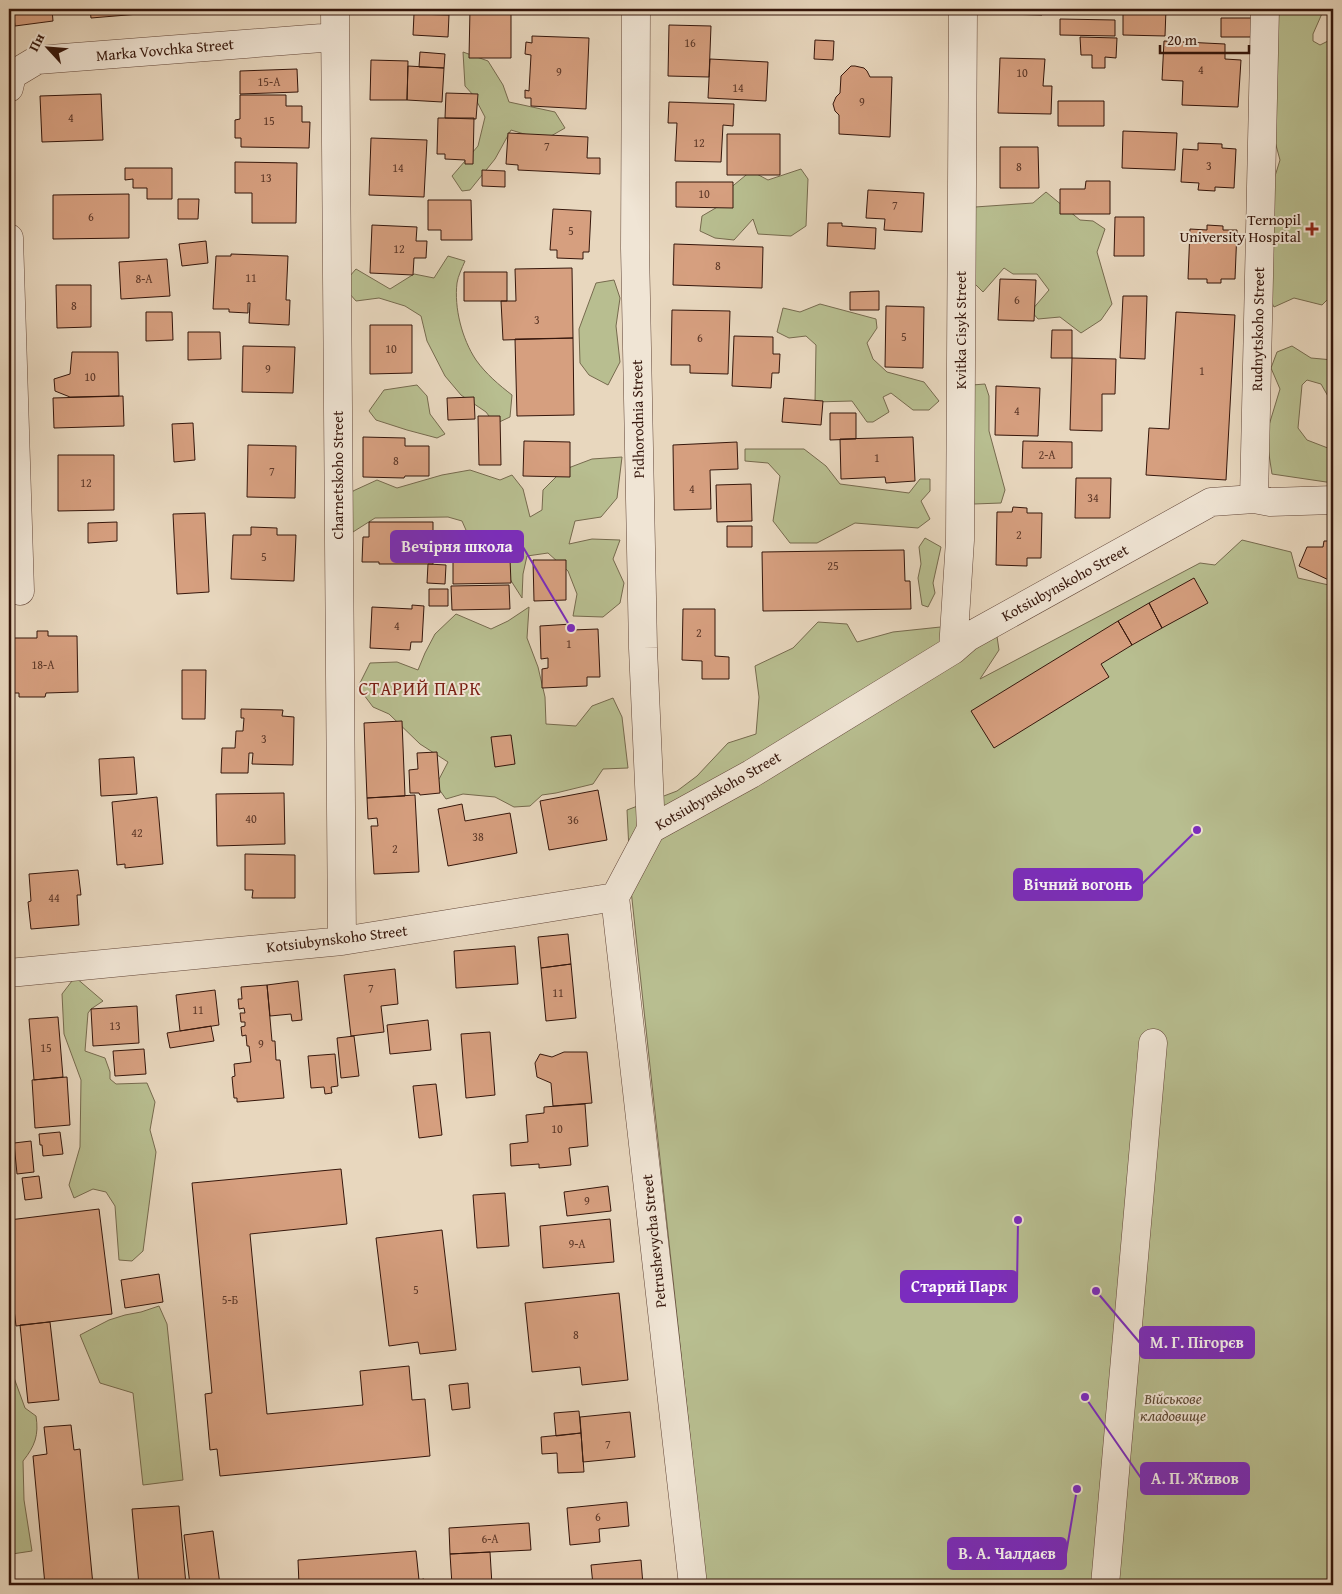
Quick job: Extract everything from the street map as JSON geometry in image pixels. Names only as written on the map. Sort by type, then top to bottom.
[{"type":"street","name":"Charnetskoho Street","points":[[335,9],[342,941]]},
{"type":"street","name":"Pidhorodnia Street","points":[[636,9],[635,257],[650,829]]},
{"type":"street","name":"Kvitka Cisyk Street","points":[[953,650],[960,540],[963,9]]},
{"type":"street","name":"Rudnytskoho Street","points":[[1254,499],[1265,9]]},
{"type":"street","name":"Marka Vovchka Street","points":[[9,88],[12,75],[37,60],[335,37]]},
{"type":"street","points":[[9,238],[20,591]]},
{"type":"street","name":"Kotsiubynskoho Street","points":[[9,973],[342,941],[615,897],[650,829],[751,774],[953,650],[968,637],[1211,502],[1254,499],[1270,502],[1333,500]]},
{"type":"street","name":"Petrushevycha Street","points":[[615,897],[693,1585]]},
{"type":"street","points":[[1105,1585],[1153,1043]]},
{"type":"green space","name":"Ternopil University Hospital","points":[[1274,9],[1324,9],[1313,34],[1313,41],[1320,45],[1328,41],[1333,31],[1333,99],[1330,102],[1330,109],[1333,118],[1333,294],[1322,305],[1294,298],[1274,307],[1258,276],[1271,189],[1280,160],[1270,123]]},
{"type":"green space","points":[[463,52],[488,61],[503,85],[509,102],[555,112],[565,128],[544,140],[511,130],[495,159],[470,190],[462,191],[452,176],[478,146],[485,117],[474,96],[465,86]]},
{"type":"green space","points":[[801,169],[808,179],[806,226],[791,236],[758,234],[753,219],[734,240],[715,238],[700,231],[702,216],[726,202],[729,189],[751,171],[768,180]]},
{"type":"green space","points":[[1046,192],[1080,220],[1093,221],[1105,229],[1097,252],[1112,304],[1101,320],[1081,333],[1060,317],[1038,319],[1031,311],[1049,290],[1037,274],[1013,274],[1004,268],[983,292],[975,284],[975,207],[1033,203]]},
{"type":"green space","points":[[448,256],[465,261],[458,278],[456,293],[460,323],[471,352],[484,370],[512,395],[510,417],[495,424],[486,412],[461,395],[445,376],[427,341],[421,316],[405,306],[379,298],[356,301],[342,285],[356,269],[390,289],[414,274],[434,278]]},
{"type":"green space","points":[[614,280],[620,298],[616,326],[620,362],[608,385],[589,375],[580,363],[579,329],[596,283]]},
{"type":"green space","points":[[820,304],[876,319],[877,328],[867,343],[873,359],[887,372],[924,382],[939,401],[929,410],[913,410],[891,393],[883,397],[889,412],[873,422],[867,422],[852,401],[815,402],[816,345],[806,336],[789,338],[777,332],[783,308],[800,312]]},
{"type":"green space","points":[[1292,346],[1311,358],[1333,360],[1333,405],[1321,384],[1307,380],[1302,385],[1298,428],[1307,440],[1333,450],[1333,483],[1272,474],[1266,435],[1280,389],[1271,368],[1277,352]]},
{"type":"green space","points":[[985,384],[989,396],[989,431],[1005,490],[1001,503],[974,504],[972,479],[972,385]]},
{"type":"green space","points":[[417,385],[427,396],[430,414],[445,434],[437,438],[376,420],[369,411],[384,390]]},
{"type":"green space","points":[[745,449],[804,449],[826,466],[840,484],[909,493],[920,479],[930,479],[930,491],[921,501],[930,519],[918,528],[855,523],[817,543],[790,543],[773,521],[780,476],[768,463],[745,461]]},
{"type":"green space","points":[[622,457],[617,498],[601,517],[575,521],[569,544],[592,539],[620,540],[613,559],[624,583],[620,603],[603,617],[573,616],[577,594],[568,571],[548,553],[527,556],[523,574],[522,598],[508,576],[488,554],[473,546],[462,521],[448,517],[375,518],[353,532],[348,505],[353,491],[377,480],[397,488],[442,475],[470,470],[500,480],[512,475],[523,489],[530,517],[542,510],[543,490],[563,470],[592,459]]},
{"type":"green space","points":[[925,538],[941,547],[933,583],[935,593],[928,607],[922,605],[918,578],[921,564],[919,547]]},
{"type":"green space","name":"Військове кладовище","points":[[1242,540],[1291,552],[1298,578],[1333,586],[1333,1585],[706,1585],[631,890],[627,810],[677,791],[697,776],[728,743],[756,734],[759,697],[755,666],[793,648],[818,622],[847,624],[857,642],[893,632],[950,626],[976,618],[995,623],[999,650],[980,679],[1200,563],[1215,565]]},
{"type":"green space","points":[[529,607],[527,638],[538,667],[545,697],[546,724],[576,726],[592,706],[613,698],[622,717],[628,768],[603,769],[593,784],[542,795],[530,806],[514,807],[495,797],[463,794],[446,799],[436,785],[448,762],[420,744],[389,714],[373,707],[358,687],[370,663],[397,662],[418,670],[435,634],[456,614],[491,629],[508,621]]},
{"type":"green space","points":[[75,977],[103,1001],[88,1013],[85,1051],[105,1058],[110,1072],[110,1079],[116,1084],[147,1083],[155,1102],[150,1130],[156,1152],[143,1251],[132,1261],[119,1260],[115,1206],[106,1192],[93,1189],[74,1198],[69,1185],[80,1147],[81,1080],[64,1034],[62,994]]},
{"type":"green space","points":[[159,1306],[167,1324],[183,1480],[143,1485],[133,1393],[100,1383],[80,1335],[109,1320]]},
{"type":"green space","points":[[9,1364],[25,1408],[36,1416],[37,1429],[31,1450],[23,1461],[24,1500],[32,1551],[12,1554],[9,1554]]},
{"type":"building","points":[[13,9],[52,9],[53,21],[15,26]]},
{"type":"building","points":[[90,9],[163,9],[163,12],[91,18]]},
{"type":"building","points":[[470,9],[511,9],[511,58],[469,58]]},
{"type":"building","points":[[1003,9],[1042,9],[1042,15],[1003,14]]},
{"type":"building","points":[[1123,9],[1166,9],[1165,36],[1123,35]]},
{"type":"building","points":[[414,14],[449,15],[448,37],[413,35]]},
{"type":"building","points":[[1221,18],[1255,18],[1255,37],[1221,37]]},
{"type":"building","points":[[1060,19],[1115,20],[1115,36],[1060,35]]},
{"type":"building","points":[[669,25],[711,26],[709,77],[668,76]]},
{"type":"building","points":[[532,36],[589,38],[586,109],[531,106],[531,98],[525,98],[525,90],[529,91],[531,55],[525,54],[526,42],[532,43]]},
{"type":"building","points":[[1080,37],[1117,38],[1116,58],[1105,57],[1105,68],[1092,68],[1092,55],[1081,55]]},
{"type":"building","points":[[815,40],[834,41],[833,60],[814,59]]},
{"type":"building","points":[[1164,41],[1225,44],[1225,59],[1241,60],[1238,107],[1182,105],[1183,81],[1162,80]]},
{"type":"building","points":[[420,52],[445,54],[444,68],[419,67]]},
{"type":"building","points":[[1000,58],[1045,59],[1043,86],[1052,86],[1051,114],[998,113]]},
{"type":"building","points":[[710,59],[768,62],[766,101],[708,98]]},
{"type":"building","points":[[371,60],[408,61],[407,100],[370,100]]},
{"type":"building","points":[[408,66],[444,68],[442,102],[407,100]]},
{"type":"building","points":[[851,66],[864,68],[870,77],[892,77],[890,137],[839,134],[839,115],[835,111],[833,104],[840,93],[841,76]]},
{"type":"building","points":[[297,69],[298,92],[240,94],[240,71]]},
{"type":"building","points":[[446,93],[478,94],[476,119],[445,118]]},
{"type":"building","points":[[101,94],[103,140],[42,142],[40,96]]},
{"type":"building","points":[[240,95],[286,95],[286,106],[302,106],[302,122],[310,122],[309,148],[241,147],[241,138],[235,138],[235,120],[240,119]]},
{"type":"building","points":[[1058,101],[1104,101],[1104,126],[1058,126]]},
{"type":"building","points":[[669,102],[734,104],[733,126],[723,125],[721,162],[675,161],[677,123],[668,123]]},
{"type":"building","points":[[438,118],[474,118],[473,164],[465,164],[465,160],[445,159],[445,154],[437,154]]},
{"type":"building","points":[[1123,131],[1177,133],[1175,170],[1122,168]]},
{"type":"building","points":[[508,133],[588,137],[587,158],[600,158],[600,174],[518,170],[518,165],[506,164]]},
{"type":"building","points":[[727,134],[780,134],[780,175],[727,175]]},
{"type":"building","points":[[371,138],[427,140],[424,197],[369,195]]},
{"type":"building","points":[[1198,143],[1222,144],[1222,148],[1236,149],[1234,188],[1215,187],[1215,191],[1198,190],[1199,183],[1181,182],[1183,149],[1198,150]]},
{"type":"building","points":[[1000,147],[1038,147],[1039,188],[1000,188]]},
{"type":"building","points":[[235,162],[297,163],[296,223],[252,223],[252,193],[235,193]]},
{"type":"building","points":[[125,168],[172,168],[172,199],[147,199],[147,188],[133,188],[133,179],[125,180]]},
{"type":"building","points":[[482,170],[505,171],[505,187],[482,186]]},
{"type":"building","points":[[1086,181],[1110,181],[1110,214],[1060,214],[1060,189],[1085,189]]},
{"type":"building","points":[[676,182],[733,182],[733,208],[676,207]]},
{"type":"building","points":[[868,190],[924,193],[922,232],[884,230],[885,219],[866,218]]},
{"type":"building","points":[[129,194],[129,238],[53,239],[53,195]]},
{"type":"building","points":[[178,199],[199,199],[198,219],[178,219]]},
{"type":"building","points":[[428,200],[471,200],[472,240],[441,240],[441,230],[428,230]]},
{"type":"building","points":[[553,209],[591,211],[589,252],[583,252],[583,259],[557,258],[557,250],[550,250]]},
{"type":"building","points":[[1115,217],[1144,217],[1144,256],[1114,256]]},
{"type":"building","points":[[828,223],[842,223],[842,226],[876,228],[875,249],[827,246]]},
{"type":"building","points":[[372,225],[417,227],[416,241],[427,241],[426,258],[414,258],[413,275],[370,273]]},
{"type":"building","points":[[1207,225],[1223,226],[1223,230],[1237,230],[1235,279],[1221,279],[1221,283],[1207,283],[1207,279],[1188,279],[1190,229],[1207,230]]},
{"type":"building","points":[[206,241],[208,263],[182,266],[179,244]]},
{"type":"building","points":[[674,244],[763,247],[762,288],[673,285]]},
{"type":"building","points":[[231,254],[288,256],[286,300],[290,300],[289,325],[249,323],[250,303],[248,303],[248,313],[229,312],[229,309],[213,309],[216,256],[231,256]]},
{"type":"building","points":[[167,259],[170,296],[121,299],[119,262]]},
{"type":"building","points":[[572,268],[573,338],[503,340],[501,301],[516,301],[515,269]]},
{"type":"building","points":[[464,272],[507,272],[507,301],[464,301]]},
{"type":"building","points":[[1000,279],[1036,280],[1034,321],[998,320]]},
{"type":"building","points":[[56,285],[91,285],[91,327],[57,328]]},
{"type":"building","points":[[879,291],[879,310],[850,310],[850,292]]},
{"type":"building","points":[[1123,296],[1147,296],[1145,359],[1120,358]]},
{"type":"building","points":[[886,306],[924,307],[923,368],[885,367]]},
{"type":"building","points":[[672,310],[730,311],[728,374],[690,373],[690,365],[671,365]]},
{"type":"building","points":[[146,312],[172,312],[173,340],[146,341]]},
{"type":"building","points":[[1176,312],[1235,315],[1226,480],[1146,475],[1149,428],[1169,429]]},
{"type":"building","points":[[370,325],[412,325],[412,373],[370,374]]},
{"type":"building","points":[[1052,330],[1072,330],[1072,358],[1051,358]]},
{"type":"building","points":[[188,332],[220,332],[221,359],[188,360]]},
{"type":"building","points":[[734,336],[773,337],[773,354],[780,354],[779,373],[772,373],[771,388],[732,386]]},
{"type":"building","points":[[573,338],[574,415],[517,416],[515,339]]},
{"type":"building","points":[[243,346],[295,347],[293,393],[242,392]]},
{"type":"building","points":[[72,352],[118,352],[119,396],[70,397],[55,391],[54,379],[70,374]]},
{"type":"building","points":[[1072,358],[1116,359],[1115,394],[1102,394],[1102,431],[1070,430]]},
{"type":"building","points":[[996,386],[1040,388],[1038,436],[995,435]]},
{"type":"building","points":[[123,396],[124,426],[54,428],[53,398]]},
{"type":"building","points":[[474,397],[475,419],[448,420],[447,398]]},
{"type":"building","points":[[784,398],[823,401],[821,425],[782,422]]},
{"type":"building","points":[[830,413],[856,413],[856,439],[830,440]]},
{"type":"building","points":[[478,416],[500,416],[501,465],[479,465]]},
{"type":"building","points":[[193,423],[195,460],[174,462],[172,424]]},
{"type":"building","points":[[363,437],[405,438],[405,446],[429,446],[429,476],[405,476],[404,478],[363,477]]},
{"type":"building","points":[[913,437],[915,481],[886,483],[885,477],[841,479],[840,439]]},
{"type":"building","points":[[524,441],[570,442],[570,477],[523,476]]},
{"type":"building","points":[[1023,441],[1072,442],[1072,468],[1022,468]]},
{"type":"building","points":[[737,442],[738,469],[710,470],[711,509],[674,510],[673,445]]},
{"type":"building","points":[[248,445],[296,446],[295,498],[247,497]]},
{"type":"building","points":[[58,455],[114,455],[114,510],[58,511]]},
{"type":"building","points":[[1076,478],[1111,478],[1110,518],[1075,518]]},
{"type":"building","points":[[751,484],[752,521],[717,522],[716,485]]},
{"type":"building","points":[[1013,507],[1027,508],[1027,513],[1042,513],[1041,558],[1027,558],[1027,566],[996,565],[997,512],[1012,512]]},
{"type":"building","points":[[205,513],[209,592],[177,594],[173,514]]},
{"type":"building","points":[[117,522],[117,541],[88,543],[88,523]]},
{"type":"building","points":[[369,522],[433,522],[433,564],[379,564],[379,562],[362,562],[363,537],[369,537]]},
{"type":"building","points":[[727,526],[752,526],[752,547],[727,547]]},
{"type":"building","points":[[251,527],[277,528],[277,535],[296,535],[294,581],[231,579],[233,535],[251,535]]},
{"type":"building","points":[[1324,541],[1333,541],[1333,582],[1299,566],[1307,547],[1323,547]]},
{"type":"building","points":[[904,550],[905,581],[910,581],[911,609],[763,611],[762,552]]},
{"type":"building","points":[[510,559],[511,583],[453,584],[453,560]]},
{"type":"building","points":[[533,560],[566,560],[566,600],[534,601]]},
{"type":"building","points":[[428,564],[446,565],[445,584],[427,583]]},
{"type":"building","points":[[1194,578],[1208,603],[1162,628],[1149,603]]},
{"type":"building","points":[[509,585],[510,609],[452,610],[451,586]]},
{"type":"building","points":[[429,589],[448,589],[448,606],[429,606]]},
{"type":"building","points":[[1149,603],[1162,628],[1132,645],[1118,621]]},
{"type":"building","points":[[412,605],[424,606],[422,642],[411,642],[410,650],[370,648],[372,607],[412,609]]},
{"type":"building","points":[[683,609],[715,609],[715,656],[729,657],[729,679],[702,679],[702,661],[682,660]]},
{"type":"building","points":[[1118,621],[1132,645],[1101,664],[1109,677],[994,748],[971,711]]},
{"type":"building","points":[[572,624],[572,630],[598,629],[600,677],[587,677],[587,686],[542,688],[542,669],[548,668],[548,658],[541,659],[540,626]]},
{"type":"building","points":[[37,631],[48,631],[48,636],[77,636],[78,692],[46,693],[45,697],[19,697],[19,693],[9,693],[9,638],[37,638]]},
{"type":"building","points":[[182,670],[206,670],[205,719],[182,719]]},
{"type":"building","points":[[241,709],[283,710],[282,716],[294,717],[293,765],[252,764],[253,753],[249,753],[248,773],[221,773],[222,748],[235,748],[236,731],[243,731],[244,718],[241,718]]},
{"type":"building","points":[[402,721],[405,796],[367,798],[364,723]]},
{"type":"building","points":[[511,735],[515,764],[495,767],[491,737]]},
{"type":"building","points":[[437,752],[440,793],[420,795],[419,793],[410,793],[409,770],[418,769],[417,753]]},
{"type":"building","points":[[134,757],[137,794],[101,796],[99,759]]},
{"type":"building","points":[[598,790],[607,840],[549,850],[540,801]]},
{"type":"building","points":[[284,793],[285,844],[217,846],[216,794]]},
{"type":"building","points":[[415,795],[419,872],[374,874],[371,826],[378,826],[377,818],[368,819],[367,798]]},
{"type":"building","points":[[157,797],[163,864],[125,868],[125,864],[117,865],[112,802]]},
{"type":"building","points":[[462,804],[465,821],[510,813],[517,853],[448,866],[438,809]]},
{"type":"building","points":[[245,854],[295,855],[295,898],[252,898],[253,890],[245,890]]},
{"type":"building","points":[[78,870],[81,895],[77,895],[79,925],[31,929],[28,902],[31,901],[29,874]]},
{"type":"building","points":[[568,934],[571,964],[541,968],[538,937]]},
{"type":"building","points":[[515,946],[518,984],[456,988],[454,951]]},
{"type":"building","points":[[571,964],[576,1018],[546,1021],[541,968]]},
{"type":"building","points":[[395,969],[398,1004],[381,1006],[384,1032],[351,1036],[344,975]]},
{"type":"building","points":[[298,981],[302,1020],[292,1021],[291,1014],[270,1016],[267,985]]},
{"type":"building","points":[[267,985],[272,1041],[275,1041],[276,1060],[280,1060],[284,1098],[237,1102],[237,1098],[234,1098],[232,1077],[235,1076],[234,1064],[251,1062],[246,1035],[242,1036],[241,1027],[245,1026],[245,1022],[241,1022],[240,1013],[245,1013],[244,1008],[239,1009],[238,999],[242,999],[241,987]]},
{"type":"building","points":[[215,990],[219,1025],[180,1031],[176,995]]},
{"type":"building","points":[[137,1006],[139,1043],[93,1046],[91,1009]]},
{"type":"building","points":[[58,1017],[63,1077],[34,1080],[29,1019]]},
{"type":"building","points":[[428,1020],[431,1050],[390,1054],[387,1025]]},
{"type":"building","points":[[211,1026],[214,1041],[170,1048],[167,1033]]},
{"type":"building","points":[[490,1032],[495,1095],[466,1098],[461,1034]]},
{"type":"building","points":[[354,1036],[359,1076],[341,1078],[337,1038]]},
{"type":"building","points":[[144,1049],[146,1074],[115,1076],[113,1051]]},
{"type":"building","points":[[564,1052],[587,1052],[592,1103],[553,1106],[551,1083],[537,1077],[535,1063],[540,1054],[552,1057]]},
{"type":"building","points":[[335,1054],[338,1086],[331,1087],[332,1093],[325,1094],[324,1087],[311,1088],[308,1056]]},
{"type":"building","points":[[67,1077],[70,1125],[35,1128],[32,1080]]},
{"type":"building","points":[[436,1084],[442,1135],[419,1138],[413,1086]]},
{"type":"building","points":[[585,1104],[588,1146],[569,1148],[571,1165],[539,1168],[539,1164],[511,1166],[510,1144],[528,1142],[526,1115],[544,1113],[544,1107]]},
{"type":"building","points":[[60,1132],[63,1154],[43,1156],[39,1134]]},
{"type":"building","points":[[31,1141],[34,1172],[17,1174],[14,1143]]},
{"type":"building","points":[[341,1169],[347,1224],[250,1234],[267,1414],[363,1405],[360,1371],[409,1366],[412,1400],[425,1399],[430,1456],[220,1476],[217,1449],[210,1450],[205,1394],[212,1393],[192,1183]]},
{"type":"building","points":[[39,1176],[42,1198],[25,1200],[22,1178]]},
{"type":"building","points":[[608,1186],[611,1211],[567,1216],[564,1192]]},
{"type":"building","points":[[505,1193],[509,1246],[477,1248],[473,1195]]},
{"type":"building","points":[[99,1209],[112,1314],[16,1326],[9,1267],[9,1220]]},
{"type":"building","points":[[610,1219],[614,1262],[543,1268],[540,1226]]},
{"type":"building","points":[[442,1230],[456,1350],[420,1354],[418,1342],[389,1346],[376,1238]]},
{"type":"building","points":[[159,1274],[163,1302],[125,1308],[121,1280]]},
{"type":"building","points":[[619,1293],[628,1380],[582,1385],[580,1367],[532,1372],[525,1303]]},
{"type":"building","points":[[50,1322],[59,1400],[28,1403],[20,1325]]},
{"type":"building","points":[[468,1383],[470,1408],[452,1410],[449,1385]]},
{"type":"building","points":[[579,1411],[581,1433],[556,1436],[554,1413]]},
{"type":"building","points":[[630,1412],[635,1457],[583,1462],[580,1417]]},
{"type":"building","points":[[71,1425],[74,1450],[80,1449],[93,1585],[45,1585],[33,1456],[47,1454],[44,1427]]},
{"type":"building","points":[[581,1433],[584,1472],[558,1473],[557,1453],[542,1454],[541,1437]]},
{"type":"building","points":[[627,1502],[629,1526],[599,1529],[600,1542],[570,1545],[567,1508]]},
{"type":"building","points":[[179,1506],[186,1585],[139,1585],[132,1509]]},
{"type":"building","points":[[529,1523],[531,1550],[450,1554],[449,1528]]},
{"type":"building","points":[[213,1531],[220,1585],[190,1585],[184,1535]]},
{"type":"building","points":[[416,1551],[419,1580],[424,1579],[425,1585],[299,1585],[298,1560]]},
{"type":"building","points":[[490,1552],[492,1585],[452,1585],[450,1554]]},
{"type":"building","points":[[641,1560],[643,1585],[593,1585],[591,1565]]},
{"type":"place","name":"Ternopil University Hospital","points":[[1312,229]]},
{"type":"place","name":"Вечірня школа","points":[[571,628]]},
{"type":"place","name":"Вічний вогонь","points":[[1197,830]]},
{"type":"place","name":"Старий Парк","points":[[1018,1220]]},
{"type":"place","name":"М. Г. Пігорєв","points":[[1096,1291]]},
{"type":"place","name":"А. П. Живов","points":[[1085,1397]]},
{"type":"place","name":"В. А. Чалдаєв","points":[[1077,1489]]},
{"type":"district","name":"СТАРИЙ ПАРК","points":[[420,689]]}]
